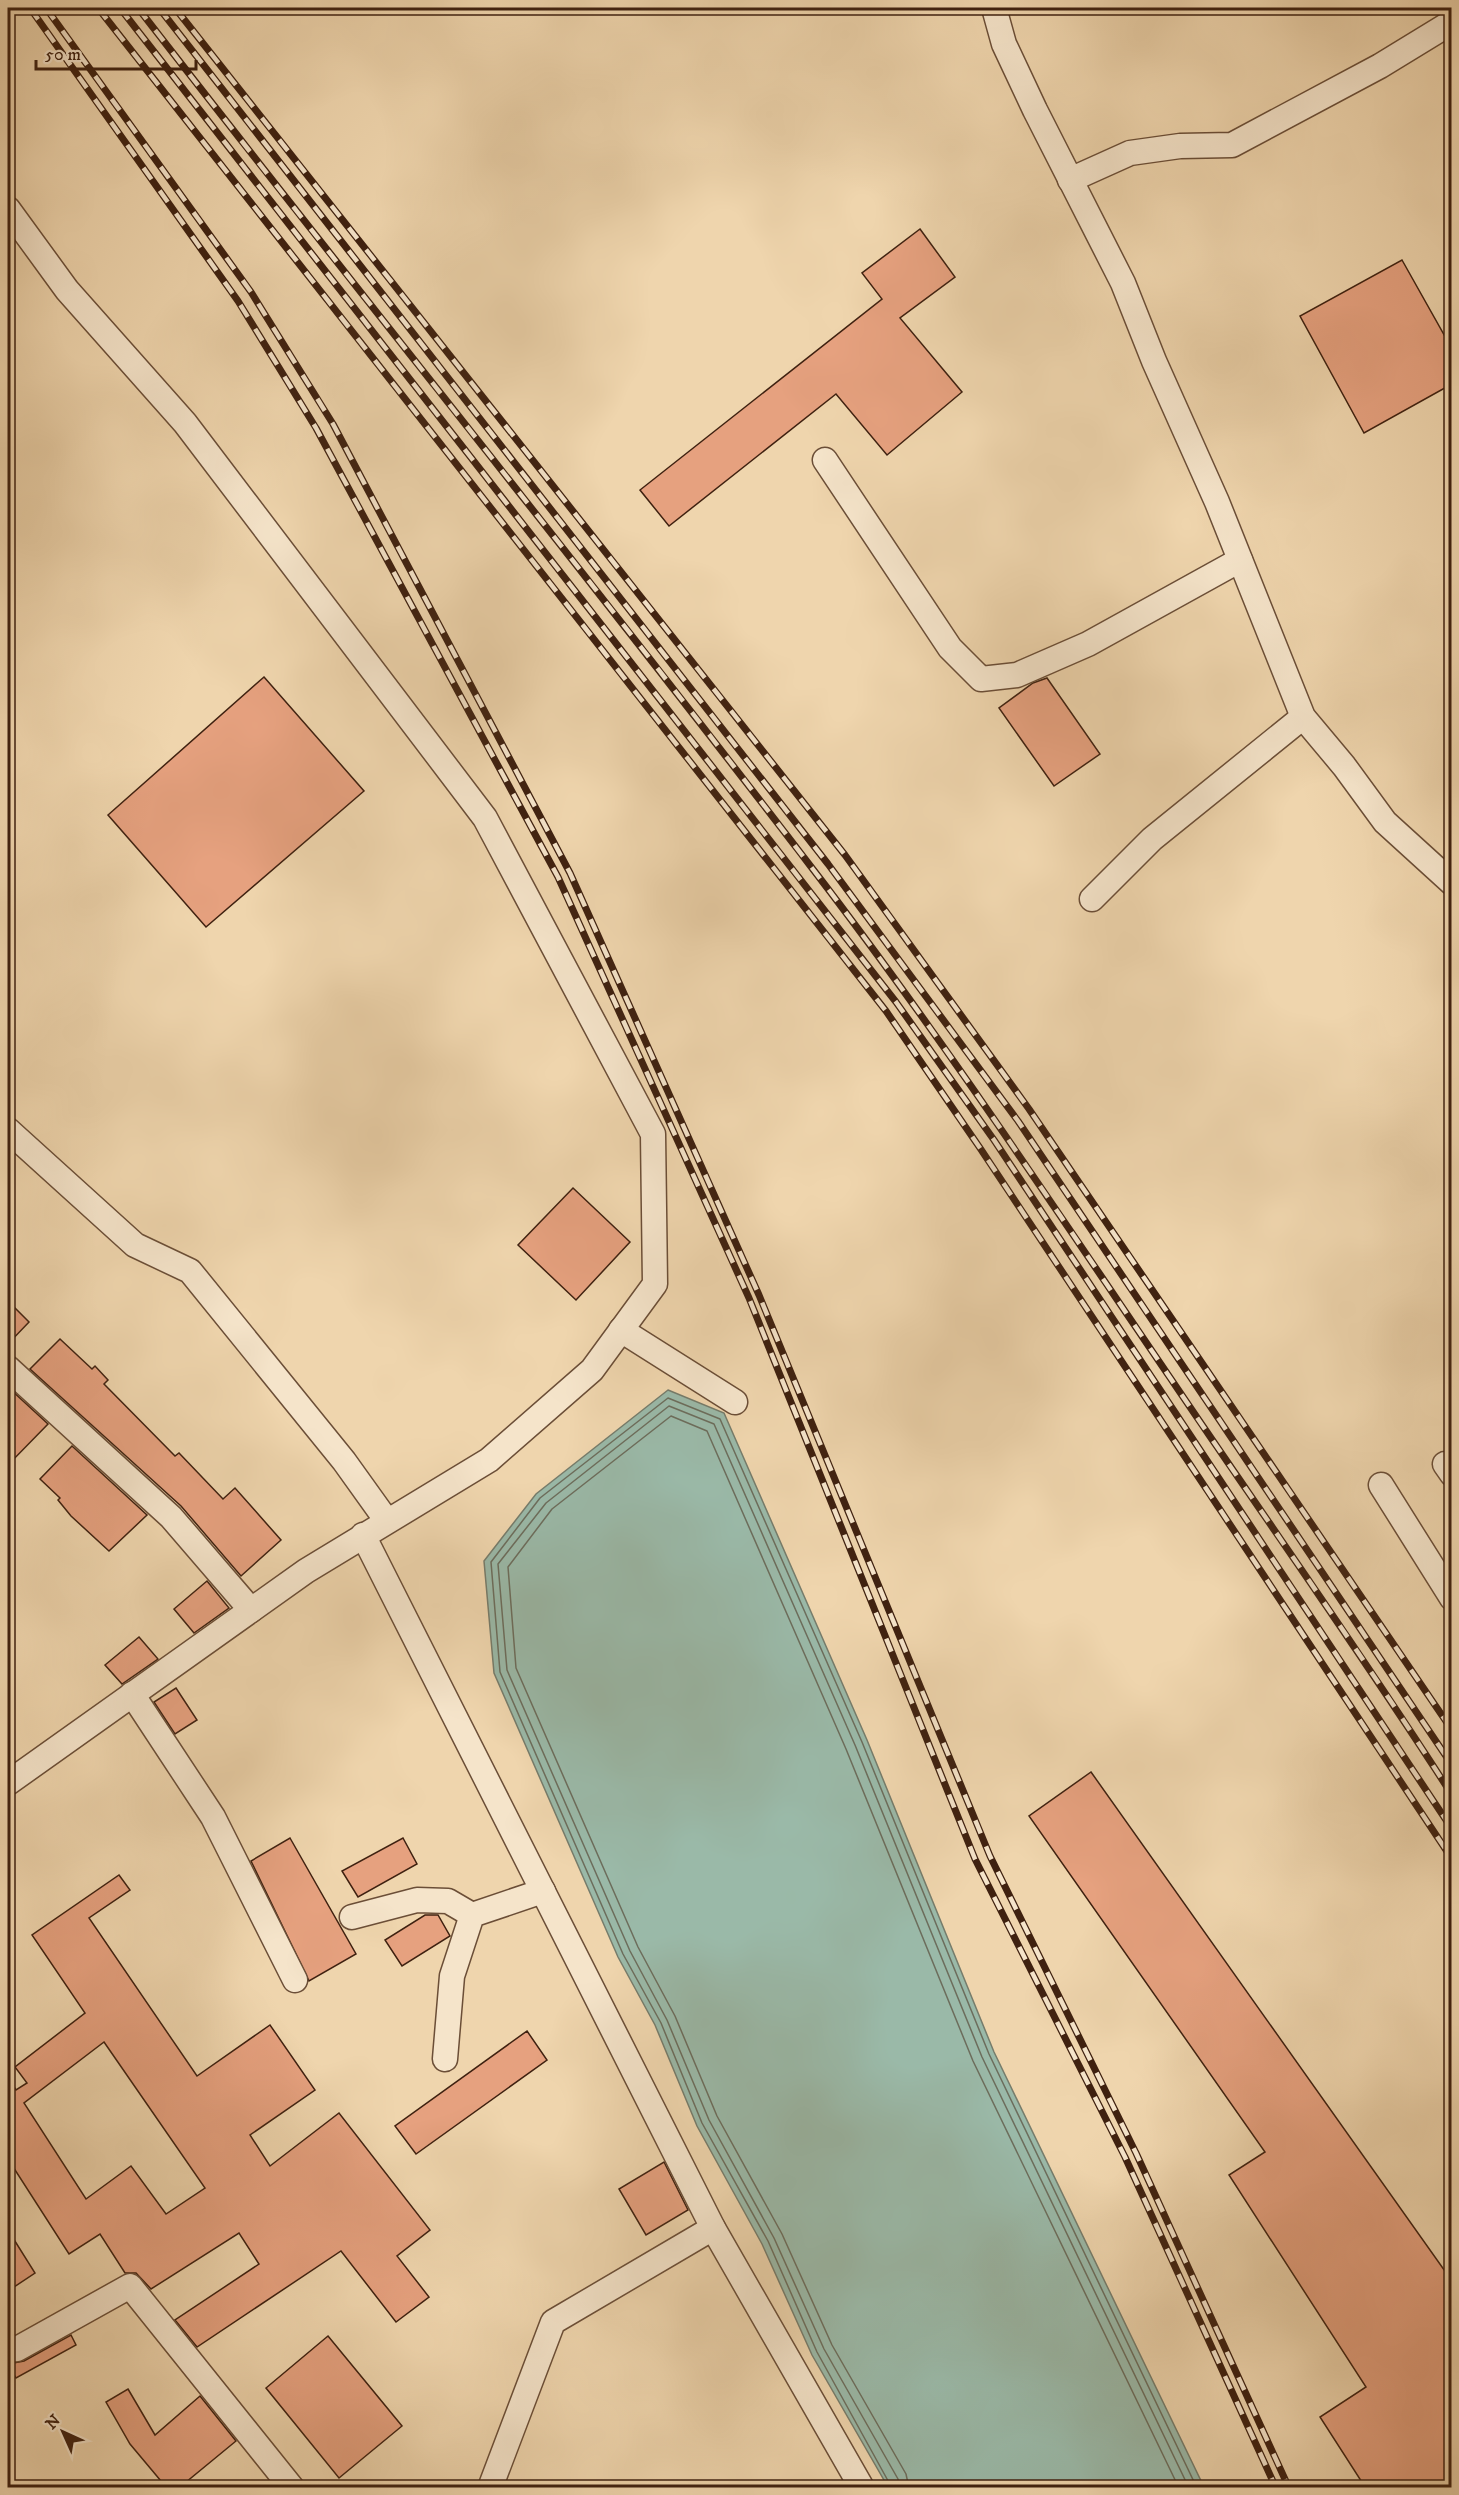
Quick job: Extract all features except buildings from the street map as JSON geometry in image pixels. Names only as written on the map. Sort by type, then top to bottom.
[{"type":"street","points":[[994,8],[1004,44],[1123,283],[1240,560],[1303,717],[1344,766],[1385,822],[1452,883]]},
{"type":"street","points":[[1071,180],[1130,153],[1180,146],[1232,145],[1380,66],[1452,22]]},
{"type":"street","points":[[8,209],[67,290],[185,423],[485,818],[654,1134],[655,1284],[592,1370],[489,1460],[306,1571],[8,1783]]},
{"type":"street","points":[[825,460],[950,648],[981,679],[1017,675],[1088,644],[1240,560]]},
{"type":"street","points":[[1092,899],[1152,839],[1303,717]]},
{"type":"street","points":[[8,1130],[135,1245],[190,1271],[344,1461],[387,1521]]},
{"type":"street","points":[[621,1330],[735,1402]]},
{"type":"street","points":[[8,1368],[171,1517],[251,1610]]},
{"type":"street","points":[[1381,1485],[1452,1598]]},
{"type":"street","points":[[363,1536],[713,2228],[862,2487]]},
{"type":"street","points":[[132,1694],[213,1817],[295,1980]]},
{"type":"street","points":[[352,1917],[417,1900],[448,1901],[472,1915],[543,1891]]},
{"type":"street","points":[[445,2059],[452,1976],[472,1915]]},
{"type":"street","points":[[490,2487],[553,2322],[713,2228]]},
{"type":"street","points":[[8,2350],[16,2349],[129,2286],[292,2487]]},
{"type":"water","points":[[668,1390],[724,1413],[867,1740],[994,2052],[1204,2487],[888,2487],[812,2355],[762,2244],[697,2126],[655,2025],[618,1957],[494,1673],[484,1561],[536,1494]]},
{"type":"railway","points":[[30,8],[238,301],[316,428],[558,877],[749,1298],[975,1859],[1125,2157],[1276,2488]]},
{"type":"railway","points":[[46,8],[251,292],[333,424],[570,873],[759,1295],[990,1856],[1136,2153],[1289,2488]]},
{"type":"railway","points":[[98,8],[886,1011],[980,1148],[1452,1859]]},
{"type":"railway","points":[[120,8],[896,1002],[994,1140],[1452,1829]]},
{"type":"railway","points":[[138,8],[645,652],[859,930],[951,1057],[1039,1185],[1348,1638],[1452,1795]]},
{"type":"railway","points":[[159,8],[828,864],[1018,1121],[1452,1765]]},
{"type":"railway","points":[[175,8],[845,855],[1029,1109],[1452,1730]]}]
